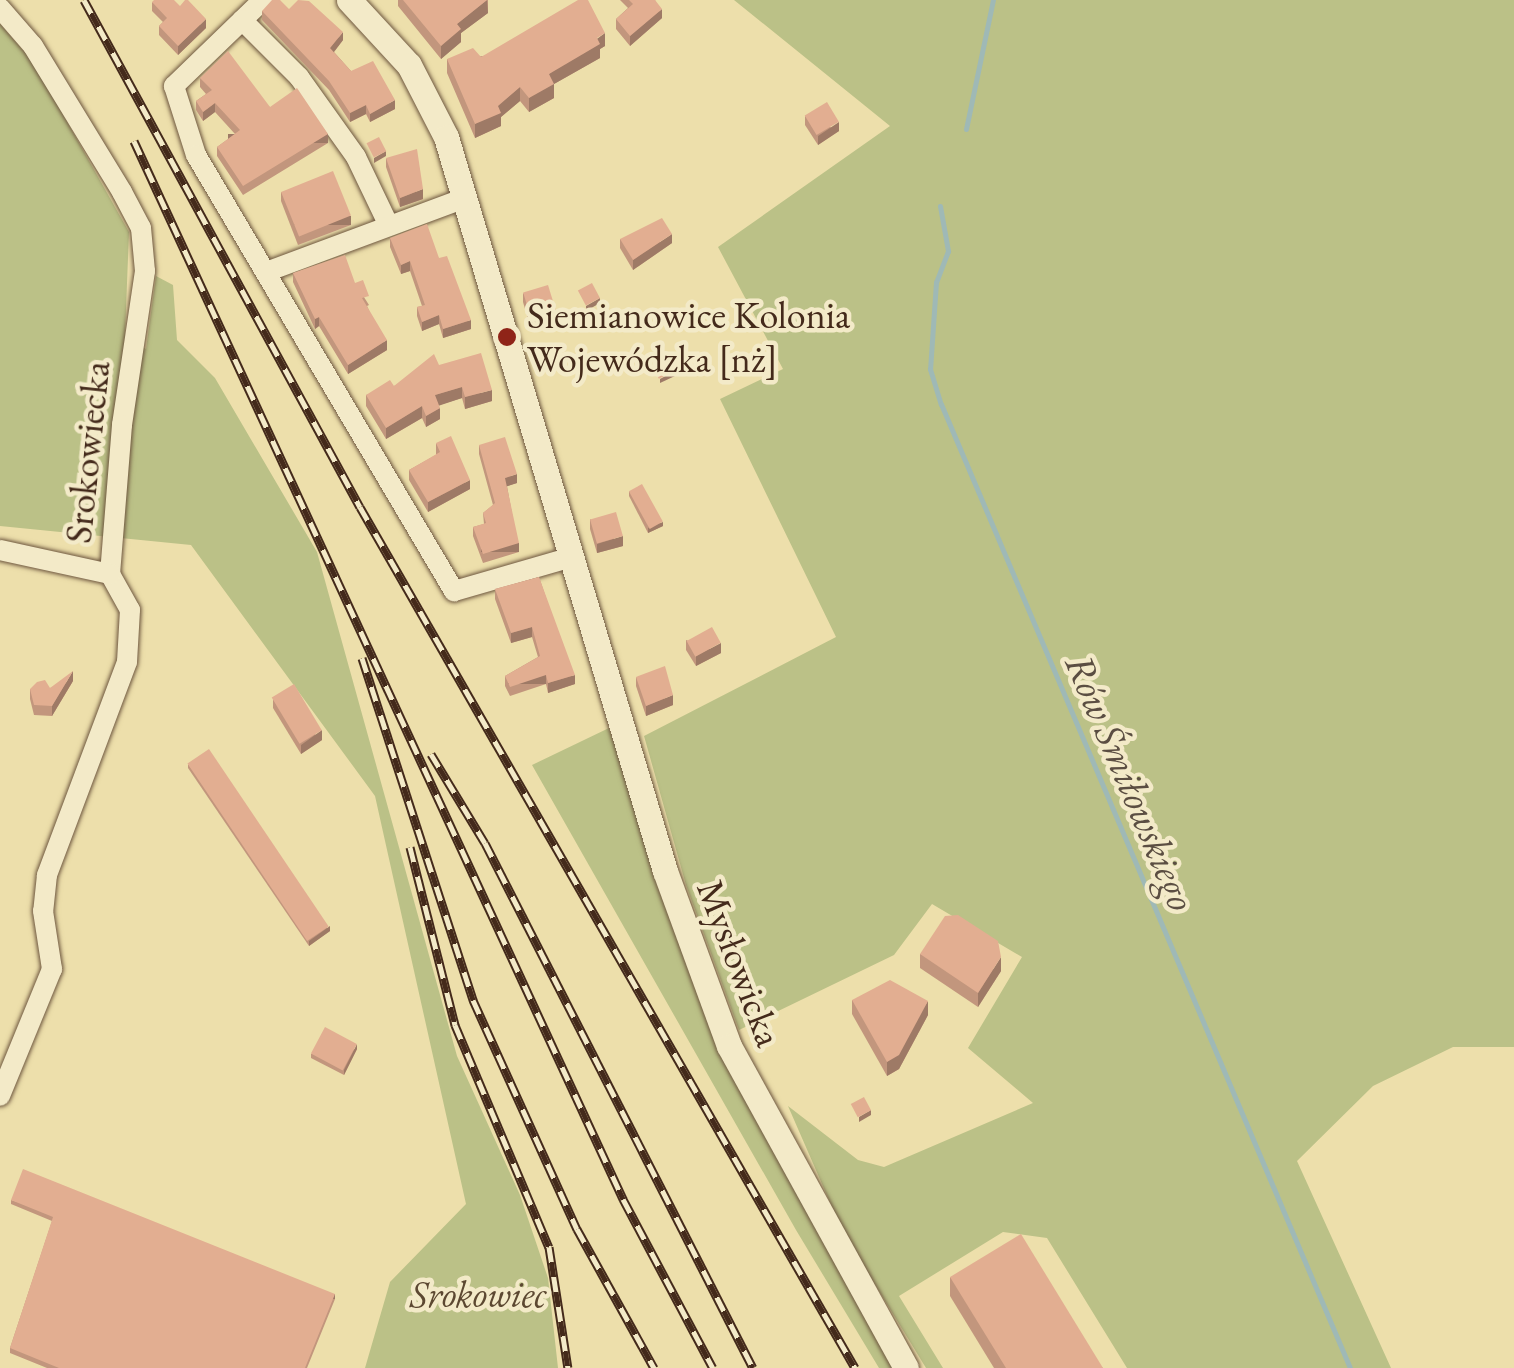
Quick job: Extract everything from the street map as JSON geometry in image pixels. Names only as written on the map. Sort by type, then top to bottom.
[{"type":"street","points":[[263,0],[174,86],[173,97],[196,155],[454,590],[572,557]]},
{"type":"street","name":"Mysłowicka","points":[[349,0],[397,49],[429,97],[465,198],[666,871],[729,1046],[906,1368]]},
{"type":"street","name":"Srokowiecka","points":[[0,8],[33,46],[142,228],[145,271],[122,424],[110,574],[130,610],[127,662],[47,876],[43,911],[52,969],[0,1096]]},
{"type":"street","points":[[242,20],[299,76],[356,157],[389,226]]},
{"type":"street","points":[[266,272],[465,198]]},
{"type":"street","points":[[0,550],[110,574]]},
{"type":"green space","points":[[734,0],[1514,0],[1514,1047],[1453,1047],[1373,1086],[1297,1161],[1391,1368],[1127,1368],[1047,1238],[1003,1232],[899,1296],[943,1368],[926,1368],[843,1232],[788,1106],[858,1160],[884,1167],[1033,1103],[968,1048],[1022,957],[932,904],[894,955],[739,1030],[686,885],[644,736],[836,637],[720,399],[783,369],[718,247],[890,126]]},
{"type":"green space","name":"Srokowiec","points":[[0,24],[34,63],[129,232],[125,335],[146,349],[156,276],[173,285],[177,340],[215,378],[317,552],[457,1056],[520,1195],[548,1278],[558,1368],[365,1368],[390,1282],[466,1204],[375,796],[191,545],[0,526]]},
{"type":"green space","points":[[609,728],[721,1051],[895,1368],[879,1368],[796,1230],[532,765]]},
{"type":"building","points":[[154,0],[174,0],[180,6],[188,0],[206,19],[178,46],[159,26],[167,18]]},
{"type":"building","points":[[272,0],[280,0],[289,9],[298,0],[309,1],[343,32],[330,48],[351,71],[373,61],[395,100],[370,114],[366,105],[350,113],[329,81],[262,11]]},
{"type":"building","points":[[403,0],[487,0],[457,24],[461,29],[441,46]]},
{"type":"building","points":[[578,0],[588,0],[605,33],[597,38],[600,44],[549,74],[554,84],[529,98],[520,87],[498,106],[501,113],[475,124],[447,59],[473,48],[481,57]]},
{"type":"building","points":[[629,0],[655,0],[662,9],[630,36],[616,19],[633,4]]},
{"type":"building","points":[[228,51],[270,107],[297,88],[328,134],[243,186],[217,147],[240,130],[215,103],[203,112],[196,101],[212,90],[200,78]]},
{"type":"building","points":[[827,102],[839,122],[817,135],[805,115]]},
{"type":"building","points":[[379,137],[386,151],[374,158],[367,143]]},
{"type":"building","points":[[417,149],[423,189],[400,198],[386,158]]},
{"type":"building","points":[[333,171],[351,216],[299,236],[281,192]]},
{"type":"building","points":[[662,218],[672,234],[633,260],[620,239]]},
{"type":"building","points":[[427,224],[439,258],[447,256],[471,320],[443,329],[439,315],[422,322],[417,307],[425,305],[410,261],[401,265],[390,238]]},
{"type":"building","points":[[345,255],[355,283],[363,280],[369,296],[362,298],[387,340],[348,365],[319,317],[315,319],[293,273]]},
{"type":"building","points":[[592,283],[600,298],[586,306],[578,291]]},
{"type":"building","points":[[548,285],[556,311],[531,318],[523,293]]},
{"type":"building","points":[[481,353],[492,390],[465,397],[462,387],[435,395],[440,408],[426,416],[422,406],[386,428],[366,395],[390,380],[394,386],[434,354],[439,365]]},
{"type":"building","points":[[669,359],[675,371],[659,379],[653,367]]},
{"type":"building","points":[[451,436],[470,480],[428,502],[409,470],[440,452],[436,443]]},
{"type":"building","points":[[505,437],[517,474],[505,478],[519,543],[483,554],[473,527],[486,523],[483,513],[495,503],[479,445]]},
{"type":"building","points":[[642,484],[663,522],[650,529],[629,491]]},
{"type":"building","points":[[616,512],[623,536],[597,543],[590,519]]},
{"type":"building","points":[[539,577],[575,675],[548,683],[546,675],[510,687],[505,676],[540,656],[532,627],[511,633],[495,589]]},
{"type":"building","points":[[712,627],[721,643],[695,657],[687,641]]},
{"type":"building","points":[[665,666],[673,695],[646,706],[636,677]]},
{"type":"building","points":[[73,671],[52,706],[34,705],[30,689],[37,682],[45,680],[50,688]]},
{"type":"building","points":[[294,684],[322,730],[300,744],[272,697]]},
{"type":"building","points":[[209,749],[329,926],[307,941],[187,764]]},
{"type":"building","points":[[958,915],[998,941],[1001,957],[978,993],[920,954],[945,916]]},
{"type":"building","points":[[890,980],[928,1001],[899,1055],[887,1062],[852,1000]]},
{"type":"building","points":[[325,1027],[357,1044],[343,1070],[311,1053]]},
{"type":"building","points":[[864,1097],[871,1110],[858,1117],[851,1104]]},
{"type":"building","points":[[23,1169],[335,1294],[305,1368],[59,1368],[10,1348],[53,1217],[11,1200]]},
{"type":"building","points":[[1021,1234],[1103,1368],[1006,1368],[950,1277]]},
{"type":"waterway","name":"Rów Śmiłowskiego","points":[[966,129],[993,0]]},
{"type":"waterway","name":"Rów Śmiłowskiego","points":[[940,206],[948,251],[936,282],[930,369],[941,404],[1350,1368]]},
{"type":"railway","points":[[84,0],[360,507],[855,1368]]},
{"type":"railway","points":[[134,141],[623,1199],[713,1368]]},
{"type":"railway","points":[[362,658],[473,1000],[577,1229],[654,1368]]},
{"type":"railway","points":[[431,754],[485,843],[753,1368]]},
{"type":"railway","points":[[410,847],[455,1025],[549,1247],[568,1368]]},
{"type":"place","name":"Siemianowice Kolonia Wojewódzka [nż]","points":[[507,337]]}]
